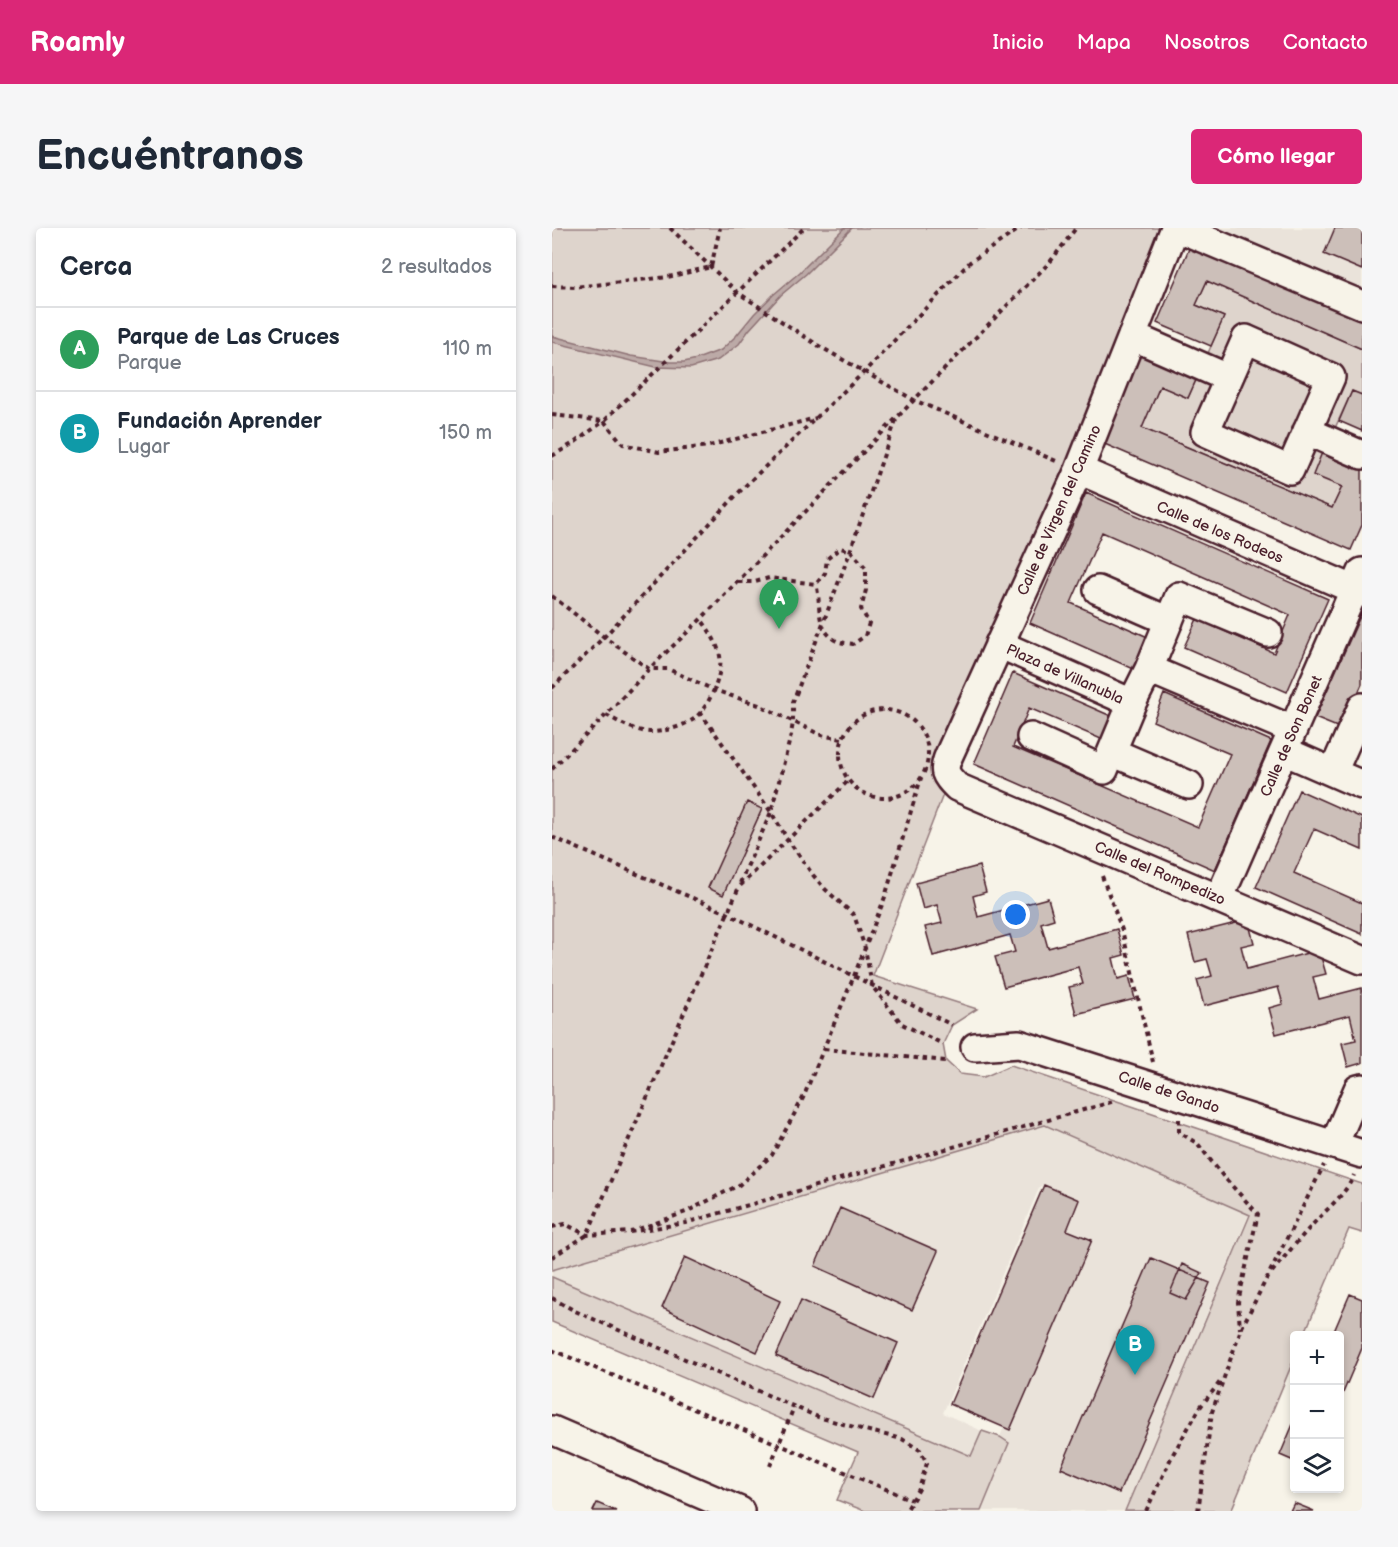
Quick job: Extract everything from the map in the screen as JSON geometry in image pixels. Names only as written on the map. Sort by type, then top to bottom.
[{"type":"street","points":[[1177,228],[1362,305]]},
{"type":"street","name":"Calle de Virgen del Camino","points":[[957,787],[948,779],[945,766],[999,644],[1068,466],[1132,336],[1177,228]]},
{"type":"street","points":[[1132,336],[1228,378]]},
{"type":"street","points":[[1246,339],[1331,376],[1307,431],[1290,470],[1204,432],[1246,339]]},
{"type":"street","points":[[1307,431],[1362,455]]},
{"type":"street","name":"Calle de los Rodeos","points":[[1068,466],[1359,585]]},
{"type":"street","name":"Calle de Son Bonet","points":[[1219,899],[1359,585]]},
{"type":"street","points":[[1098,590],[1169,621]]},
{"type":"street","name":"Plaza de Villanubla","points":[[1031,737],[1104,770],[1179,596],[1268,633]]},
{"type":"street","name":"Plaza de Villanubla","points":[[999,644],[1132,703]]},
{"type":"street","points":[[1149,669],[1289,740],[1333,772],[1362,786]]},
{"type":"street","points":[[1333,772],[1362,707]]},
{"type":"street","points":[[1112,752],[1189,785]]},
{"type":"street","name":"Calle del Rompedizo","points":[[957,787],[1362,960]]},
{"type":"street","name":"Calle de Gando","points":[[975,1047],[1019,1044],[1334,1145],[1359,1161]]},
{"type":"street","points":[[1334,1145],[1358,1089],[1362,1088]]},
{"type":"street","points":[[552,1430],[740,1511]]},
{"type":"path","points":[[670,228],[737,292],[819,346],[914,400],[1068,466]]},
{"type":"path","points":[[711,267],[720,228]]},
{"type":"path","points":[[552,456],[604,421],[804,228]]},
{"type":"path","points":[[552,688],[604,637],[744,487],[864,372],[970,262],[1021,228]]},
{"type":"path","points":[[552,769],[1050,262],[1076,228]]},
{"type":"path","points":[[552,286],[575,287],[668,277],[711,267]]},
{"type":"path","points":[[552,415],[604,421],[623,444],[659,452],[709,446],[817,418]]},
{"type":"path","points":[[587,1235],[771,812],[793,722],[793,702],[897,417]]},
{"type":"path","points":[[840,548],[850,551],[866,568],[867,580],[861,609],[869,623],[865,636],[853,644],[836,641],[822,627],[816,584],[825,573],[827,559],[840,548]]},
{"type":"path","points":[[737,582],[755,582],[769,578],[816,584]]},
{"type":"path","points":[[552,596],[649,669],[668,669],[714,690],[759,705],[821,735],[842,739]]},
{"type":"path","points":[[606,715],[634,729],[653,732],[675,728],[695,718],[711,698],[720,672],[720,657],[712,636],[701,619]]},
{"type":"path","points":[[630,1232],[686,1212],[739,1185],[772,1155],[803,1098],[885,897],[927,765],[928,751],[925,737],[917,725],[905,715],[890,710],[875,711],[861,716],[849,726],[842,739],[839,754],[848,782],[859,791],[872,797],[886,799],[900,796],[912,789],[921,778]]},
{"type":"path","points":[[700,712],[825,890],[854,915],[865,948],[872,986],[902,1024],[943,1044]]},
{"type":"path","points":[[739,887],[848,782]]},
{"type":"path","points":[[552,837],[727,914],[952,1025]]},
{"type":"path","points":[[1099,869],[1122,930],[1155,1071]]},
{"type":"path","points":[[824,1048],[946,1061]]},
{"type":"path","points":[[552,1257],[587,1235],[630,1232],[685,1223],[1116,1101]]},
{"type":"path","points":[[1179,1114],[1179,1132],[1198,1144],[1222,1175],[1258,1214],[1238,1302],[1240,1329]]},
{"type":"path","points":[[1198,1511],[1212,1412],[1240,1329],[1334,1145]]},
{"type":"path","points":[[1267,1277],[1345,1190],[1359,1161]]},
{"type":"path","points":[[552,1227],[565,1224],[587,1235]]},
{"type":"path","points":[[552,1298],[575,1311],[818,1417],[902,1439],[920,1450],[927,1463],[919,1489],[906,1511]]},
{"type":"path","points":[[552,1350],[912,1500]]},
{"type":"path","points":[[1146,1511],[1173,1454],[1201,1406],[1224,1379]]},
{"type":"path","points":[[770,1466],[794,1407]]},
{"type":"shaded area","points":[[552,228],[1161,228],[873,976],[977,1009],[952,1025],[943,1044],[946,1061],[960,1074],[984,1077],[1011,1065],[1362,1184],[1362,1233],[1349,1229],[1306,1331],[1290,1331],[1290,1369],[1231,1511],[1125,1511],[1250,1215],[1045,1125],[552,1270]]},
{"type":"shaded area","points":[[844,228],[852,228],[806,274],[781,295],[739,344],[718,360],[691,368],[656,367],[552,342],[552,336],[631,356],[670,362],[697,359],[721,350],[773,295],[800,272]]},
{"type":"shaded area","points":[[1209,228],[1362,228],[1362,292]]},
{"type":"shaded area","points":[[1207,281],[1362,349],[1362,395],[1352,391],[1314,474],[1342,487],[1332,508],[1142,428],[1160,386],[1188,398],[1224,317],[1196,305]]},
{"type":"shaded area","points":[[1045,1125],[1249,1214],[1124,1511],[981,1511],[1009,1443],[1000,1437],[1004,1427],[1091,1240],[1067,1230],[1079,1200],[1044,1185],[1040,1186],[943,1413],[982,1431],[971,1456],[552,1277],[552,1270]]},
{"type":"shaded area","points":[[552,1277],[971,1456],[982,1431],[1000,1437],[1009,1443],[981,1511],[865,1511],[837,1500],[858,1452],[552,1322]]},
{"type":"building","points":[[1335,228],[1362,228],[1362,270],[1324,254]]},
{"type":"building","points":[[1191,244],[1362,319],[1362,349],[1207,281],[1196,305],[1224,317],[1211,346],[1157,323]]},
{"type":"building","points":[[1142,343],[1200,371],[1188,398],[1160,386],[1142,428],[1332,508],[1342,487],[1313,475],[1325,445],[1362,462],[1362,525],[1351,550],[1100,442]]},
{"type":"building","points":[[1352,391],[1362,395],[1362,431],[1339,421]]},
{"type":"building","points":[[1086,493],[1328,599],[1287,692],[1184,647],[1197,619],[1274,653],[1290,615],[1102,532],[1071,603],[1150,638],[1136,670],[1030,623]]},
{"type":"building","points":[[1362,612],[1362,684],[1342,729],[1315,718]]},
{"type":"building","points":[[1013,673],[1111,716],[1101,739],[1029,708],[1013,747],[1198,827],[1230,754],[1153,721],[1164,694],[1271,741],[1215,870],[974,764]]},
{"type":"building","points":[[1299,790],[1362,818],[1362,850],[1314,829],[1294,873],[1362,903],[1362,934],[1256,887]]},
{"type":"building","points":[[747,802],[762,809],[723,895],[708,888]]},
{"type":"building","points":[[979,866],[986,892],[973,896],[978,917],[1048,898],[1054,919],[1041,923],[1048,948],[1117,929],[1124,955],[1113,958],[1118,979],[1129,976],[1135,999],[1076,1014],[1069,987],[1083,984],[1078,967],[1004,987],[995,957],[1015,952],[1010,935],[933,956],[925,927],[942,923],[937,905],[923,909],[916,883]]},
{"type":"building","points":[[1248,920],[1254,943],[1241,946],[1247,969],[1319,950],[1326,974],[1313,977],[1319,999],[1362,988],[1362,1063],[1348,1067],[1342,1043],[1356,1040],[1350,1015],[1276,1034],[1269,1008],[1283,1004],[1278,987],[1204,1006],[1197,980],[1212,976],[1207,959],[1195,962],[1188,935]]},
{"type":"building","points":[[1044,1185],[1079,1200],[1067,1230],[1092,1240],[1010,1430],[950,1404]]},
{"type":"building","points":[[840,1208],[938,1251],[912,1310],[815,1266]]},
{"type":"building","points":[[685,1257],[780,1301],[757,1352],[662,1308]]},
{"type":"building","points":[[1151,1258],[1210,1283],[1119,1493],[1061,1468]]},
{"type":"building","points":[[1182,1264],[1202,1273],[1186,1300],[1170,1293]]},
{"type":"building","points":[[1350,1294],[1362,1299],[1362,1348],[1344,1391],[1344,1331],[1334,1331]]},
{"type":"building","points":[[801,1300],[898,1343],[874,1399],[776,1356]]},
{"type":"building","points":[[1290,1431],[1290,1459],[1280,1455]]},
{"type":"building","points":[[597,1503],[616,1511],[593,1511]]},
{"type":"building","points":[[1294,1503],[1314,1511],[1290,1511]]},
{"type":"place","name":"Parque de Las Cruces","points":[[779,629]]},
{"type":"place","name":"Fundación Aprender","points":[[1135,1375]]}]
